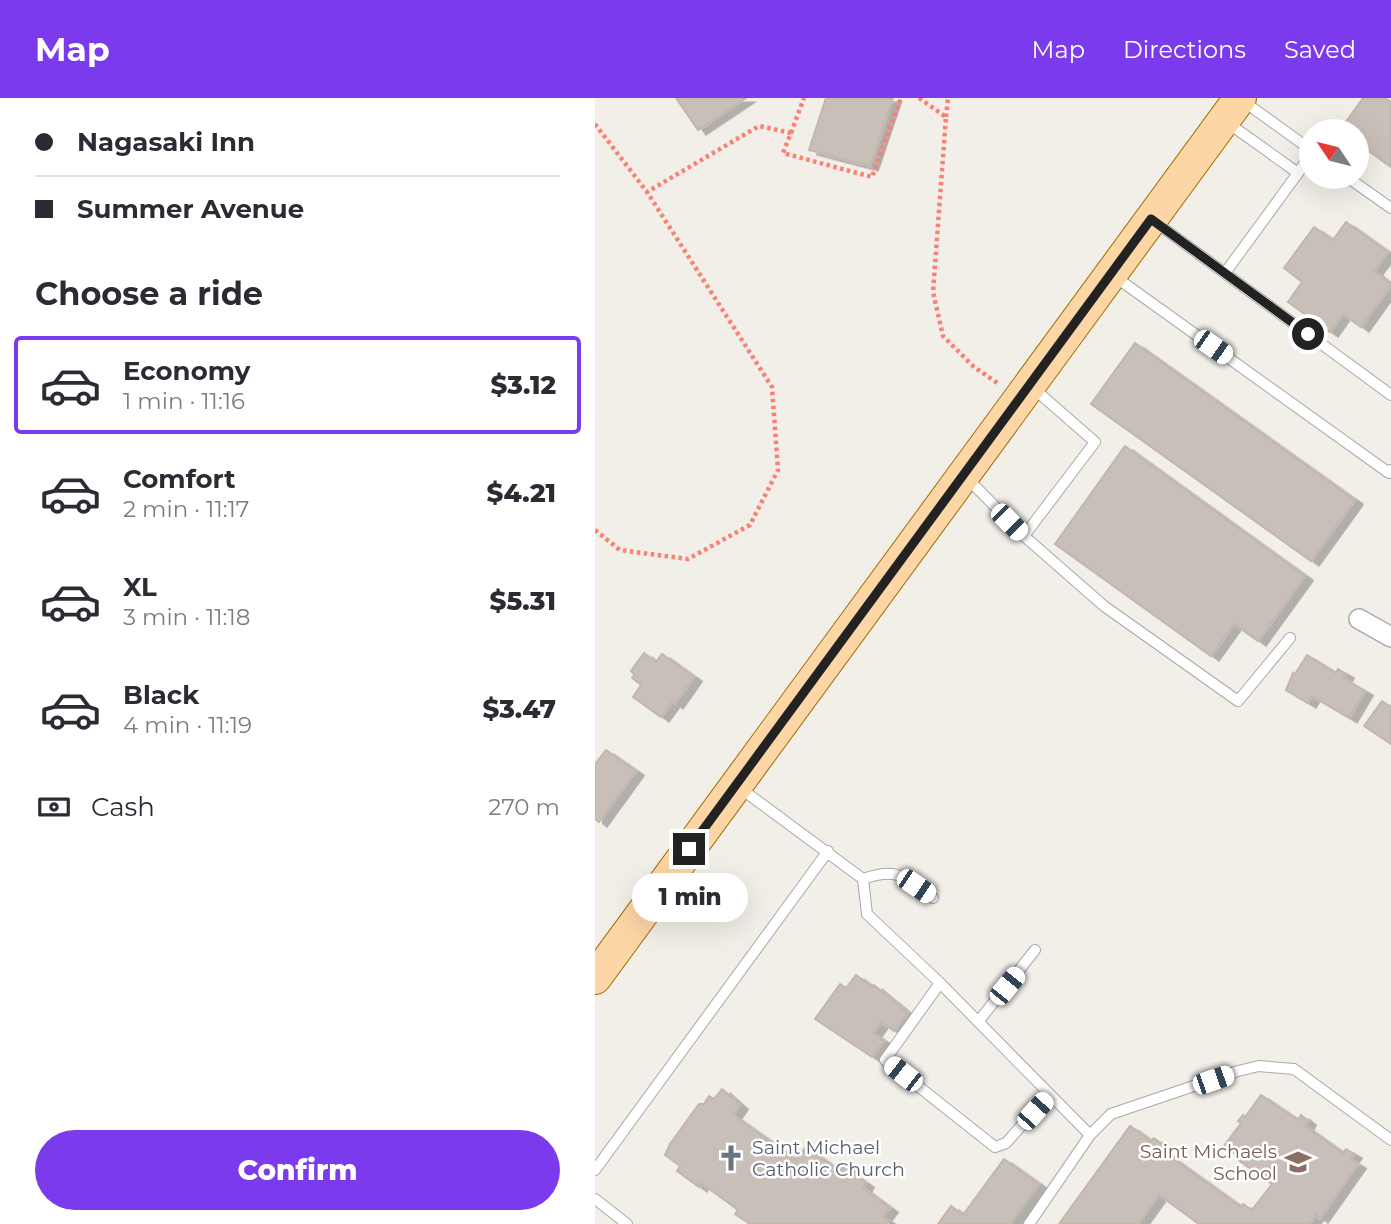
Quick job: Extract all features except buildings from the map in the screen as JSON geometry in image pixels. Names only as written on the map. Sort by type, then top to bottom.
[{"type":"main road","points":[[595,978],[1235,106]]},
{"type":"street","points":[[1359,619],[1391,637]]},
{"type":"lane","points":[[1235,106],[1299,145]]},
{"type":"lane","points":[[1225,273],[1298,173],[1235,106]]},
{"type":"lane","points":[[1364,189],[1391,208]]},
{"type":"lane","points":[[1151,219],[1391,396]]},
{"type":"lane","points":[[1111,274],[1389,473],[1391,470]]},
{"type":"lane","points":[[1024,536],[1095,442],[1025,392]]},
{"type":"lane","points":[[964,475],[1024,536],[1104,606],[1238,701],[1290,638]]},
{"type":"lane","points":[[736,785],[863,879],[867,914],[940,983],[1090,1135]]},
{"type":"lane","points":[[595,1170],[828,851]]},
{"type":"lane","points":[[863,879],[882,872],[898,874],[933,898]]},
{"type":"lane","points":[[978,1022],[1035,950]]},
{"type":"lane","points":[[940,983],[885,1060],[995,1147],[1006,1143],[1049,1095]]},
{"type":"lane","points":[[1029,1224],[1090,1135],[1111,1114],[1259,1066],[1294,1069],[1391,1140]]},
{"type":"lane","points":[[595,1199],[627,1224]]},
{"type":"path","points":[[804,98],[783,153],[872,177],[901,98]]},
{"type":"path","points":[[919,98],[946,117]]},
{"type":"path","points":[[948,98],[933,292],[943,336],[974,367],[1025,392]]},
{"type":"path","points":[[595,124],[647,192],[772,387],[778,470],[750,525],[688,559],[619,550],[595,530]]},
{"type":"path","points":[[647,192],[759,126],[791,133]]},
{"type":"place","name":"Saint Michael Catholic Church","points":[[731,1158]]},
{"type":"place","name":"Saint Michaels School","points":[[1298,1162]]},
{"type":"route","points":[[689,849],[1151,219],[1308,334]]}]
